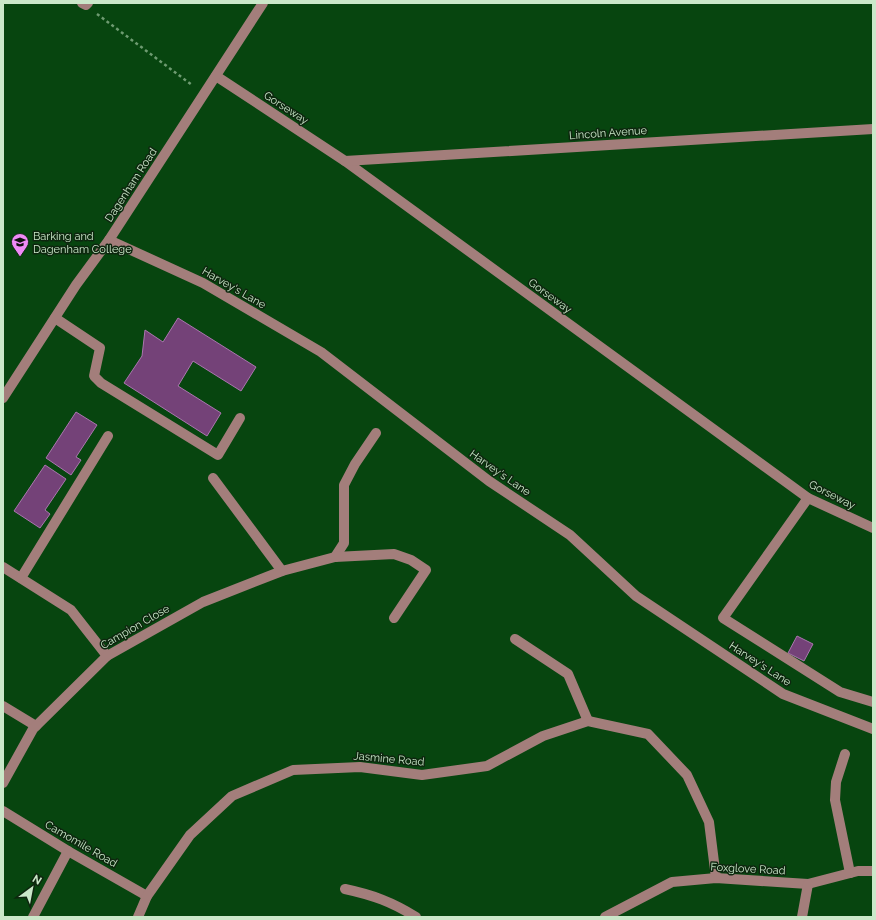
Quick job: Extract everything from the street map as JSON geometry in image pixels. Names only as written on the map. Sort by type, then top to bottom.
[{"type":"street","name":"Dagenham Road","points":[[3,398],[76,286],[109,240],[263,3]]},
{"type":"street","name":"Gorseway","points":[[216,76],[345,161],[808,498],[873,528]]},
{"type":"street","name":"Lincoln Avenue","points":[[345,161],[873,129]]},
{"type":"street","name":"Harvey's Lane","points":[[109,240],[203,283],[321,352],[489,481],[570,535],[636,596],[783,694],[873,729]]},
{"type":"street","points":[[55,318],[100,348],[94,376],[101,383],[218,455],[240,418]]},
{"type":"street","points":[[335,557],[344,543],[344,485],[355,464],[376,433]]},
{"type":"street","points":[[21,578],[108,436]]},
{"type":"street","points":[[213,478],[282,571]]},
{"type":"street","points":[[808,498],[723,618],[840,692],[873,702]]},
{"type":"street","name":"Campion Close","points":[[3,783],[36,726],[107,656],[203,602],[282,571],[335,557],[394,554],[411,560],[426,570],[394,618]]},
{"type":"street","points":[[3,567],[71,610],[107,656]]},
{"type":"street","points":[[515,639],[568,674],[588,721],[648,734],[687,775],[709,822],[716,878]]},
{"type":"street","points":[[3,706],[36,726]]},
{"type":"street","name":"Jasmine Road","points":[[138,917],[147,896],[190,835],[232,796],[293,770],[360,767],[422,775],[487,766],[542,736],[588,721]]},
{"type":"street","points":[[846,754],[836,782],[835,800],[850,873]]},
{"type":"street","name":"Camomile Road","points":[[3,811],[68,852],[147,896]]},
{"type":"street","points":[[33,917],[68,852]]},
{"type":"street","name":"Foxglove Road","points":[[605,917],[672,882],[716,878],[808,884],[858,871],[873,871]]},
{"type":"street","points":[[802,917],[808,884]]},
{"type":"street","points":[[345,889],[361,892],[392,903],[416,917]]},
{"type":"path","points":[[85,4],[204,94]]},
{"type":"building","points":[[178,318],[256,367],[241,391],[193,361],[178,386],[221,413],[207,436],[124,383],[142,356],[145,330],[163,342]]},
{"type":"building","points":[[76,412],[97,425],[76,457],[81,460],[71,475],[46,458]]},
{"type":"building","points":[[45,465],[66,479],[45,510],[50,514],[40,528],[14,511]]},
{"type":"building","points":[[797,636],[813,644],[804,661],[788,653]]},
{"type":"place","name":"Barking and Dagenham College","points":[[20,257]]}]
